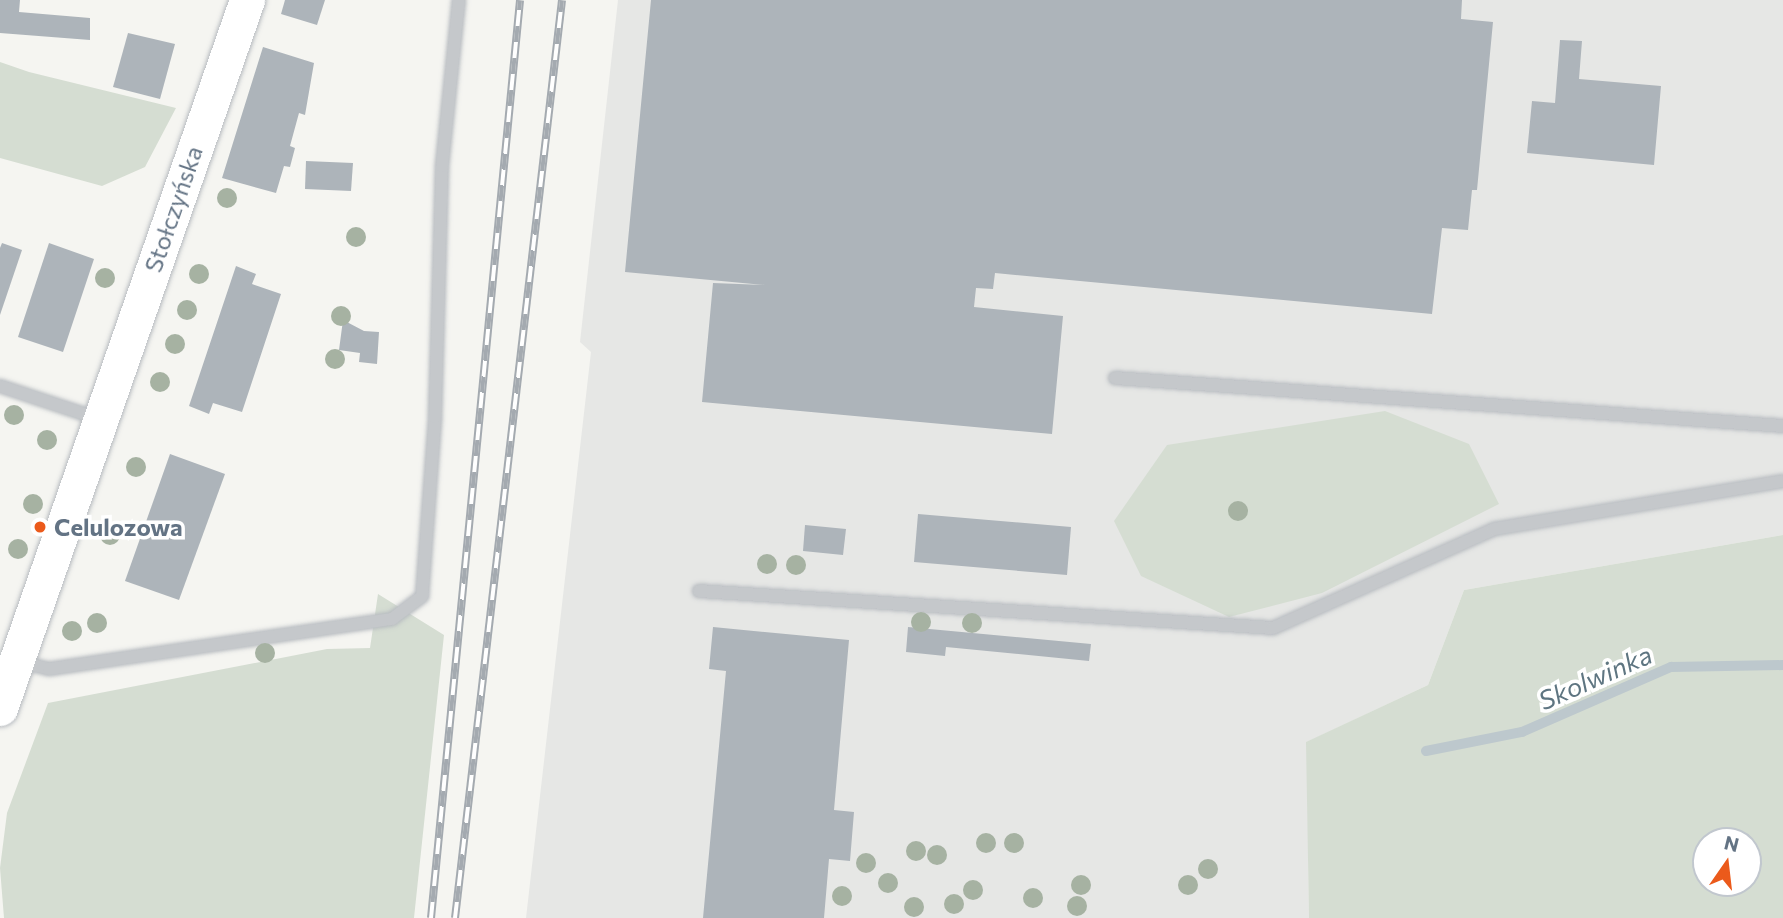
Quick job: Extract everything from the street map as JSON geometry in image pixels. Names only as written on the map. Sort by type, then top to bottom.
[{"type":"street","name":"Stołczyńska","points":[[0,708],[247,0]]},
{"type":"lane","points":[[17,661],[50,669],[392,619],[422,596],[435,417],[442,166],[459,0]]},
{"type":"lane","points":[[1115,378],[1783,426]]},
{"type":"lane","points":[[0,386],[100,419]]},
{"type":"lane","points":[[699,591],[1273,628],[1494,529],[1783,481]]},
{"type":"shaded area","points":[[618,0],[1783,0],[1783,535],[1464,590],[1428,685],[1307,742],[1309,918],[526,918],[591,352],[580,342]]},
{"type":"shaded area","points":[[0,62],[29,72],[176,108],[145,167],[102,186],[0,158]]},
{"type":"shaded area","points":[[1385,411],[1469,444],[1499,504],[1322,593],[1229,617],[1141,576],[1114,521],[1167,445]]},
{"type":"shaded area","points":[[1783,535],[1783,918],[1309,918],[1306,742],[1428,685],[1464,590]]},
{"type":"shaded area","points":[[378,594],[444,635],[414,918],[4,918],[0,868],[7,813],[48,703],[327,649],[370,648]]},
{"type":"building","points":[[0,0],[20,0],[19,12],[90,18],[90,40],[0,33]]},
{"type":"building","points":[[285,0],[325,0],[317,25],[281,14]]},
{"type":"building","points":[[651,0],[1462,0],[1461,19],[1493,22],[1477,190],[1472,190],[1468,230],[1442,228],[1432,314],[995,273],[993,289],[976,288],[974,307],[1063,316],[1052,434],[702,402],[713,283],[765,285],[625,272]]},
{"type":"building","points":[[128,33],[175,44],[160,99],[113,87]]},
{"type":"building","points":[[1560,40],[1582,41],[1579,79],[1661,86],[1654,165],[1527,153],[1532,101],[1555,103]]},
{"type":"building","points":[[263,47],[314,63],[305,115],[299,113],[290,146],[295,148],[290,167],[284,166],[276,193],[222,178]]},
{"type":"building","points":[[306,161],[353,163],[351,191],[305,189]]},
{"type":"building","points":[[2,243],[22,250],[0,315],[0,248]]},
{"type":"building","points":[[49,243],[94,259],[63,352],[18,337]]},
{"type":"building","points":[[236,266],[256,274],[252,284],[281,294],[242,412],[213,403],[209,414],[189,406]]},
{"type":"building","points":[[343,320],[364,331],[379,332],[377,364],[359,362],[360,353],[339,350]]},
{"type":"building","points":[[170,454],[225,474],[179,600],[125,581]]},
{"type":"building","points":[[918,514],[1071,527],[1067,575],[914,562]]},
{"type":"building","points":[[805,525],[846,529],[843,555],[803,551]]},
{"type":"building","points":[[713,627],[849,640],[834,810],[854,812],[850,861],[829,859],[824,918],[703,918],[726,671],[709,669]]},
{"type":"building","points":[[908,627],[1091,644],[1089,661],[946,647],[945,656],[906,652]]},
{"type":"waterway","name":"Skolwinka","points":[[1426,751],[1522,732],[1671,667],[1783,665]]},
{"type":"railway","points":[[431,918],[520,0]]},
{"type":"railway","points":[[455,918],[562,0]]},
{"type":"place","name":"Celulozowa","points":[[40,527]]}]
